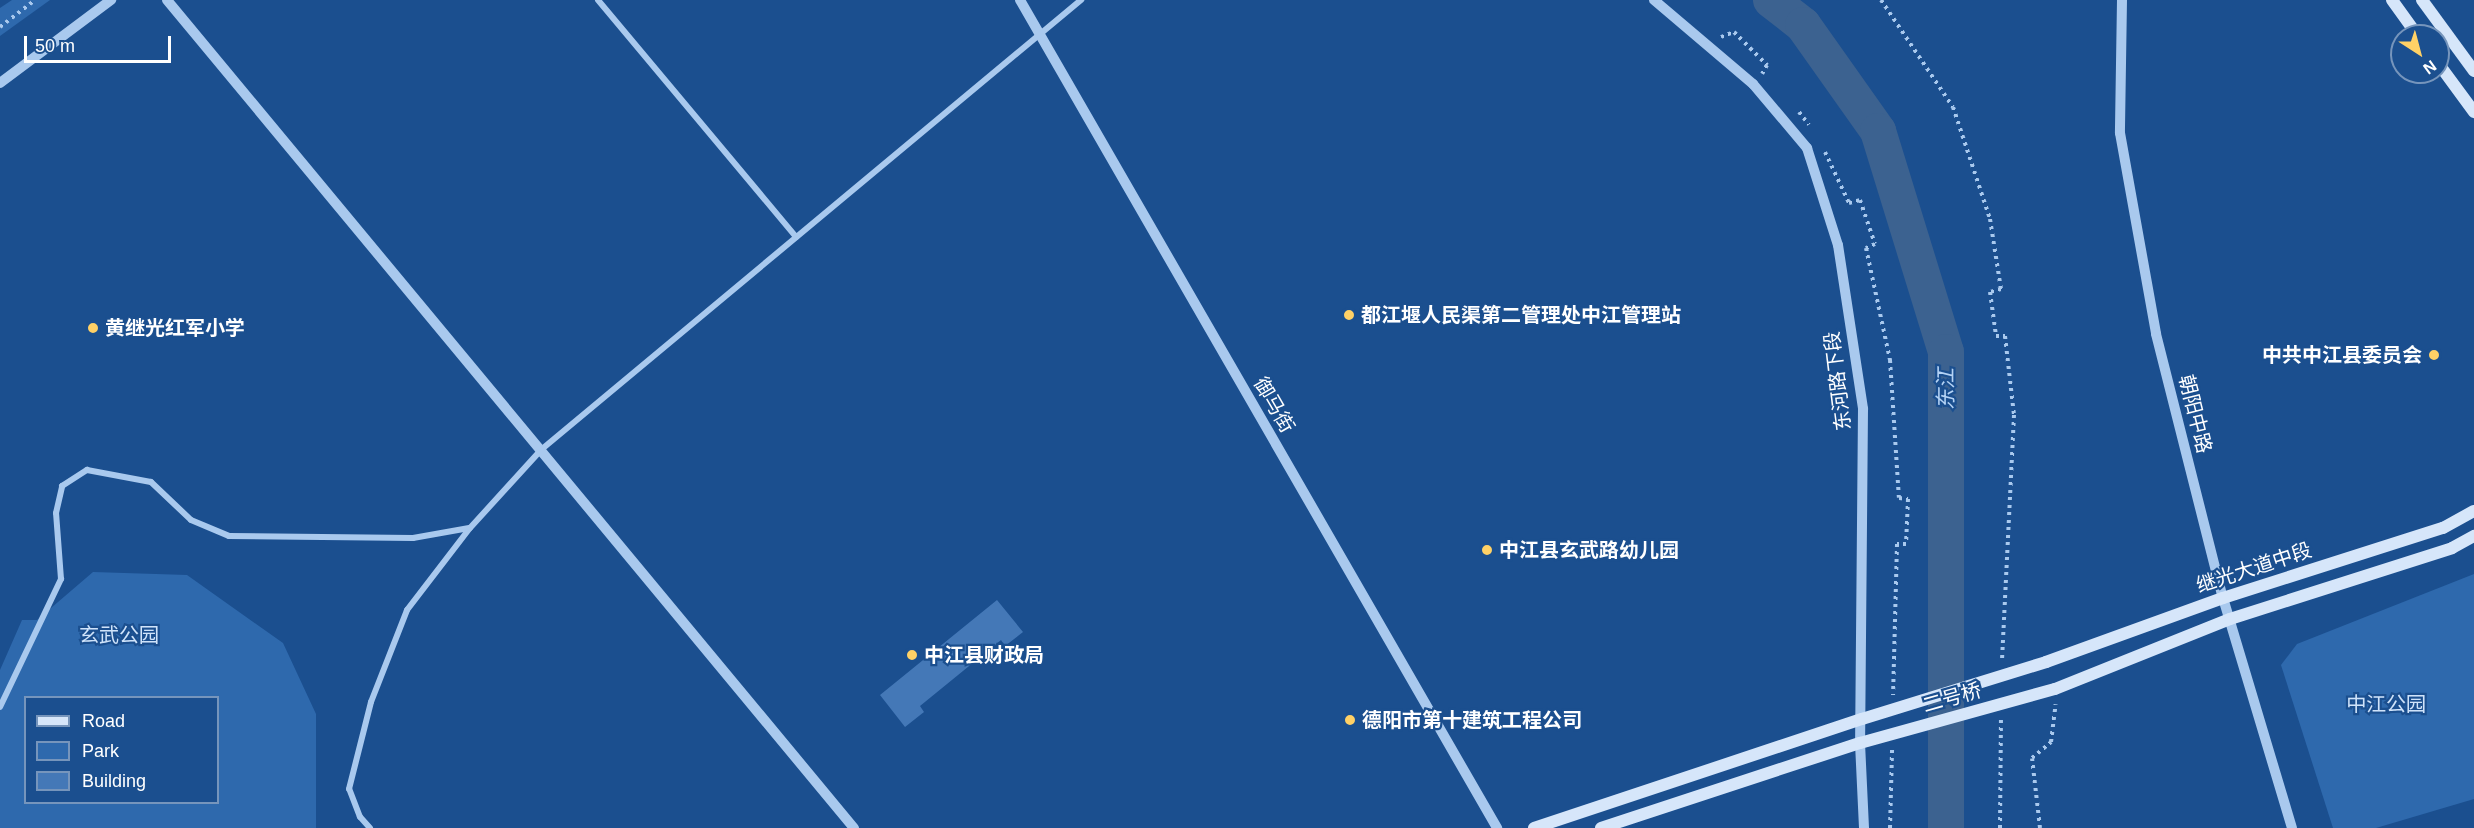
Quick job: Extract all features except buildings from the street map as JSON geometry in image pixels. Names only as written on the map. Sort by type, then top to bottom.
[{"type":"main road","points":[[2392,0],[2409,24]]},
{"type":"main road","points":[[2422,0],[2474,71]]},
{"type":"main road","points":[[2450,79],[2474,112]]},
{"type":"main road","name":"继光大道中段","points":[[2046,662],[2223,598],[2443,528],[2474,511]]},
{"type":"main road","name":"继光大道中段","points":[[2056,689],[2230,619],[2452,548],[2474,536]]},
{"type":"main road","name":"二号桥","points":[[1534,828],[1862,719],[2046,662]]},
{"type":"main road","name":"二号桥","points":[[1601,828],[1860,742],[2056,689]]},
{"type":"street","points":[[0,83],[111,0]]},
{"type":"street","points":[[167,0],[542,449],[854,828]]},
{"type":"street","points":[[598,0],[796,237]]},
{"type":"street","name":"御马街","points":[[1020,0],[1497,828]]},
{"type":"street","points":[[370,828],[360,818],[349,789],[371,702],[407,610],[470,528],[542,449],[1081,0]]},
{"type":"street","name":"东河路下段","points":[[1654,0],[1753,84],[1807,148],[1838,245],[1863,409],[1860,742],[1864,828]]},
{"type":"street","name":"朝阳中路","points":[[2121,0],[2120,133],[2156,334],[2223,598],[2292,828]]},
{"type":"street","points":[[0,707],[61,579],[56,513],[62,486],[87,470],[151,482],[191,520],[229,536],[413,538],[470,528]]},
{"type":"path","points":[[0,27],[35,0]]},
{"type":"path","points":[[1881,0],[1953,107],[1990,219],[2001,289],[1990,292],[1996,336],[2005,336],[2014,415],[2002,670]]},
{"type":"path","points":[[2040,828],[2032,758],[2051,742],[2056,689]]},
{"type":"path","points":[[2000,828],[2001,706]]},
{"type":"green space","points":[[12,0],[50,0],[0,36],[0,8]]},
{"type":"green space","name":"玄武公园","points":[[93,572],[187,575],[283,643],[316,714],[316,828],[0,828],[0,670],[22,620],[37,620]]},
{"type":"green space","name":"中江公园","points":[[2474,574],[2474,799],[2376,828],[2333,828],[2281,665],[2297,644]]},
{"type":"waterway","name":"东江","points":[[1771,0],[1803,25],[1878,131],[1946,352],[1946,828]]},
{"type":"place","name":"都江堰人民渠第二管理处中江管理站","points":[[1349,315]]},
{"type":"place","name":"黄继光红军小学","points":[[93,328]]},
{"type":"place","name":"中共中江县委员会","points":[[2434,355]]},
{"type":"place","name":"中江县玄武路幼儿园","points":[[1487,550]]},
{"type":"place","name":"中江县财政局","points":[[912,655]]},
{"type":"place","name":"德阳市第十建筑工程公司","points":[[1350,720]]}]
